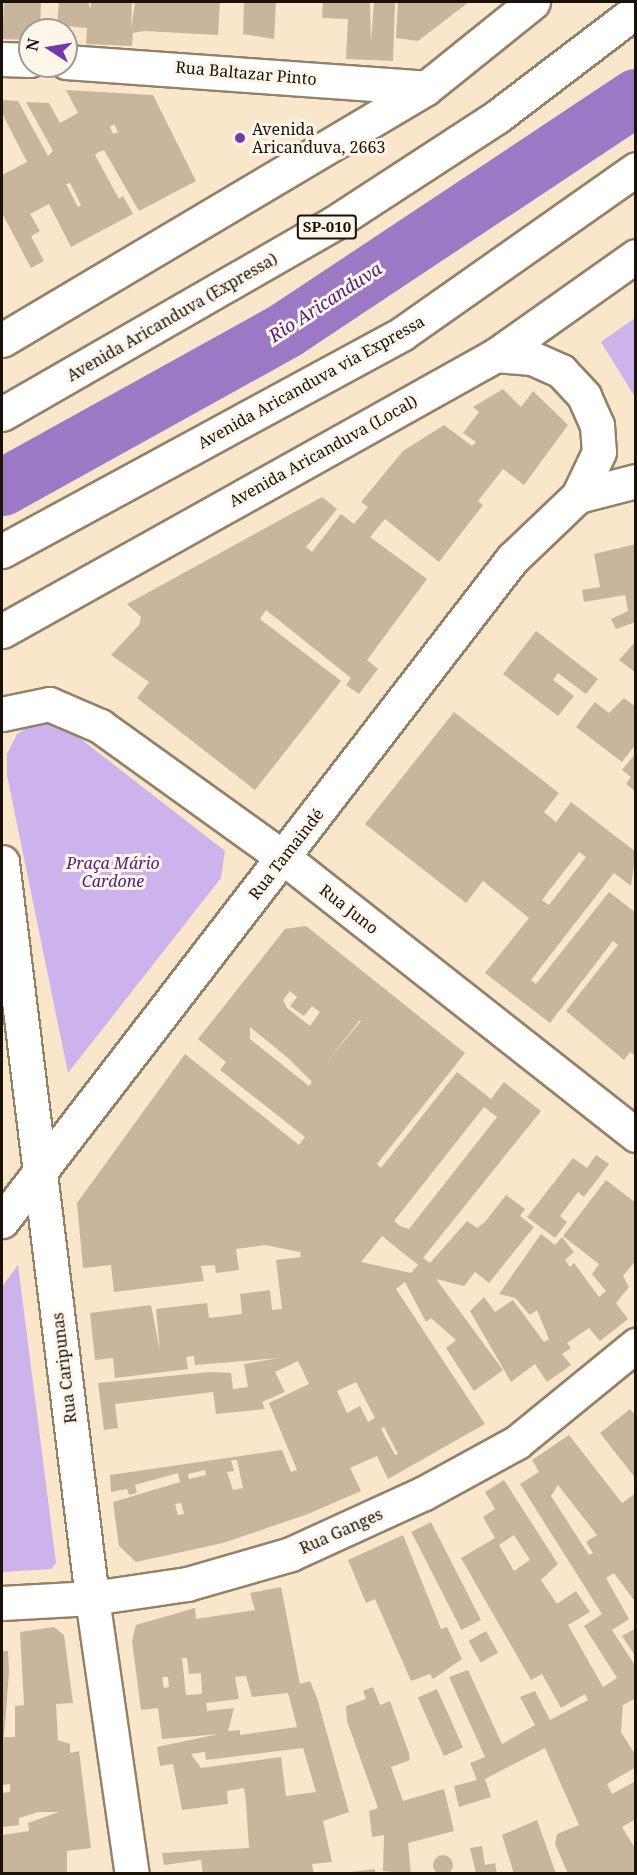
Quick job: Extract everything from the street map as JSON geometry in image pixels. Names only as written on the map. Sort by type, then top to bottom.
[{"type":"main road","points":[[2,340],[426,88],[533,2]]},
{"type":"main road","name":"Avenida Aricanduva (Expressa)","points":[[2,414],[334,223],[498,116],[636,11]]},
{"type":"main road","points":[[2,59],[18,60]]},
{"type":"main road","name":"Rua Baltazar Pinto","points":[[78,63],[426,88]]},
{"type":"main road","name":"Avenida Aricanduva via Expressa","points":[[2,550],[404,333],[636,169]]},
{"type":"main road","name":"Avenida Aricanduva (Local)","points":[[2,631],[496,355],[636,256]]},
{"type":"main road","points":[[496,355],[532,358],[561,370],[584,396],[597,425],[599,452],[578,496]]},
{"type":"main road","points":[[578,496],[636,481]]},
{"type":"main road","name":"Rua Tamaindé","points":[[2,1221],[43,1172],[512,559],[578,496]]},
{"type":"main road","name":"Rua Juno","points":[[2,714],[49,704],[100,726],[284,858],[636,1136]]},
{"type":"main road","name":"Rua Caripunas","points":[[2,862],[43,1172],[92,1598],[132,1874]]},
{"type":"main road","name":"Rua Ganges","points":[[2,1603],[92,1598],[250,1568],[414,1498],[517,1442],[636,1345]]},
{"type":"green space","points":[[635,318],[635,397],[601,342]]},
{"type":"green space","name":"Praça Mário Cardone","points":[[59,722],[225,851],[221,878],[68,1073],[7,775],[7,754],[17,734],[33,724]]},
{"type":"green space","points":[[18,1265],[56,1563],[51,1569],[2,1572],[2,1287]]},
{"type":"building","points":[[4,2],[41,2],[40,18],[18,18],[18,40],[2,39]]},
{"type":"building","points":[[59,2],[88,2],[91,9],[91,2],[132,2],[131,29],[135,2],[220,2],[218,35],[144,31],[133,33],[132,46],[86,44],[87,28],[78,27],[78,18],[58,18]]},
{"type":"building","points":[[244,2],[276,2],[274,39],[243,34]]},
{"type":"building","points":[[323,2],[370,2],[371,43],[374,2],[395,2],[393,61],[346,59],[348,19],[322,18]]},
{"type":"building","points":[[398,2],[469,2],[418,41],[396,38]]},
{"type":"building","points":[[66,90],[153,95],[196,181],[139,211],[104,150],[99,152],[95,155],[119,199],[123,196],[133,214],[71,247],[49,204],[30,214],[40,231],[31,236],[44,261],[31,268],[2,213],[2,175],[27,162],[2,113],[2,100],[18,101],[48,156],[53,151],[26,102],[49,103],[60,123],[78,113]],"holes":[[[114,124],[118,132],[113,134],[110,127]],[[70,183],[81,205],[78,207],[66,184]]]},
{"type":"building","points":[[503,389],[521,407],[533,391],[568,425],[524,485],[503,469],[478,501],[483,505],[439,562],[385,519],[370,537],[427,579],[367,660],[378,669],[359,694],[346,685],[351,678],[266,610],[260,619],[341,681],[255,790],[137,698],[149,682],[111,655],[139,625],[141,617],[127,604],[322,497],[337,509],[306,547],[312,552],[341,514],[354,524],[368,507],[361,502],[403,451],[444,425],[472,446],[476,442],[463,433],[479,412],[473,407]]},
{"type":"building","points":[[636,544],[636,622],[616,629],[611,619],[628,611],[625,595],[584,602],[582,590],[600,587],[594,554]]},
{"type":"building","points":[[536,631],[598,679],[586,694],[558,673],[553,680],[574,696],[558,716],[503,674]]},
{"type":"building","points":[[636,641],[636,673],[619,660]]},
{"type":"building","points":[[624,698],[636,707],[636,744],[622,762],[576,727],[595,702],[609,713]]},
{"type":"building","points":[[454,712],[559,793],[544,812],[556,822],[571,802],[636,852],[631,886],[614,873],[531,980],[536,984],[609,892],[636,913],[636,1056],[630,1052],[624,1060],[566,1011],[618,945],[613,941],[550,1023],[485,973],[529,918],[483,881],[466,903],[365,824]],"holes":[[[579,852],[586,857],[549,905],[542,900]]]},
{"type":"building","points":[[636,753],[636,792],[626,784],[631,777],[622,770]]},
{"type":"building","points":[[306,926],[465,1053],[377,1164],[381,1168],[457,1072],[491,1099],[504,1082],[541,1111],[423,1258],[430,1263],[467,1221],[477,1228],[485,1222],[506,1195],[525,1209],[520,1216],[534,1227],[489,1283],[475,1272],[464,1286],[436,1279],[503,1370],[474,1391],[446,1348],[456,1340],[431,1318],[426,1322],[405,1282],[396,1289],[485,1424],[388,1479],[377,1456],[350,1468],[361,1491],[308,1514],[223,1543],[136,1562],[119,1546],[113,1502],[180,1482],[178,1473],[135,1485],[137,1493],[129,1495],[127,1489],[111,1492],[110,1475],[282,1450],[291,1472],[297,1470],[269,1403],[309,1384],[298,1361],[275,1372],[285,1392],[262,1402],[265,1409],[216,1414],[213,1392],[115,1404],[118,1428],[104,1430],[98,1383],[210,1372],[231,1373],[233,1389],[248,1387],[244,1364],[279,1358],[195,1365],[194,1356],[186,1357],[188,1369],[115,1378],[113,1358],[95,1360],[90,1313],[151,1305],[160,1351],[156,1309],[207,1303],[209,1318],[242,1314],[240,1294],[270,1290],[272,1310],[282,1309],[276,1260],[301,1257],[300,1252],[265,1245],[236,1249],[239,1270],[216,1273],[215,1265],[201,1266],[204,1281],[114,1292],[111,1265],[83,1268],[77,1203],[185,1054],[299,1145],[305,1137],[220,1070],[226,1062],[198,1039],[285,929]],"holes":[[[290,991],[297,997],[290,1006],[304,1016],[312,1006],[320,1012],[310,1026],[287,1008],[283,1000]],[[360,1020],[361,1021],[322,1067],[340,1045]],[[250,1027],[288,1058],[312,1082],[309,1086],[250,1039]],[[484,1107],[497,1117],[409,1229],[394,1221]],[[382,1236],[418,1265],[411,1273],[361,1262]],[[356,1382],[375,1418],[368,1422],[360,1406],[347,1413],[337,1391]],[[384,1427],[398,1454],[395,1455],[381,1429]],[[231,1460],[237,1460],[243,1488],[233,1490],[227,1472],[234,1471]],[[205,1470],[206,1475],[189,1479],[188,1474]],[[181,1503],[184,1514],[178,1515],[175,1504]]]},
{"type":"building","points":[[596,1155],[609,1164],[584,1197],[578,1192],[560,1216],[567,1222],[555,1238],[527,1217],[573,1158],[587,1168]]},
{"type":"building","points":[[606,1180],[636,1203],[636,1260],[623,1276],[629,1287],[616,1303],[628,1319],[600,1341],[589,1328],[567,1343],[571,1348],[562,1354],[571,1365],[547,1382],[535,1364],[511,1382],[470,1311],[484,1297],[495,1312],[513,1300],[544,1342],[549,1339],[537,1310],[530,1315],[515,1298],[499,1294],[541,1234],[555,1245],[562,1237],[574,1252],[565,1260],[570,1267],[574,1263],[599,1297],[606,1291],[592,1274],[599,1264],[563,1236]]},
{"type":"building","points":[[630,1409],[636,1416],[636,1479],[600,1433]]},
{"type":"building","points":[[569,1435],[622,1503],[636,1493],[636,1603],[614,1573],[606,1578],[629,1619],[612,1630],[636,1667],[636,1698],[623,1705],[621,1732],[636,1756],[636,1767],[607,1784],[612,1794],[636,1781],[636,1819],[622,1827],[636,1850],[636,1874],[568,1874],[555,1844],[557,1834],[579,1825],[545,1748],[485,1779],[491,1797],[459,1807],[454,1786],[477,1780],[470,1763],[485,1757],[449,1677],[468,1670],[502,1744],[535,1725],[520,1697],[535,1691],[550,1720],[588,1700],[585,1694],[561,1708],[542,1674],[531,1680],[461,1558],[495,1538],[483,1517],[495,1509],[485,1492],[504,1480],[558,1564],[541,1580],[557,1604],[576,1591],[590,1612],[568,1625],[603,1687],[617,1678],[584,1626],[602,1614],[520,1484],[539,1472],[532,1460]],"holes":[[[558,1485],[597,1535],[586,1542],[593,1553],[589,1555],[551,1496]],[[514,1535],[530,1560],[514,1571],[499,1545]]]},
{"type":"building","points":[[431,1522],[481,1620],[461,1630],[411,1532]]},
{"type":"building","points":[[403,1535],[441,1629],[447,1627],[462,1659],[433,1679],[430,1674],[411,1681],[375,1599],[366,1603],[348,1560]]},
{"type":"building","points":[[281,1587],[300,1684],[310,1681],[317,1698],[349,1812],[323,1821],[332,1862],[312,1864],[314,1874],[203,1874],[201,1860],[164,1865],[162,1853],[249,1848],[246,1802],[244,1788],[227,1791],[228,1804],[182,1810],[173,1764],[160,1766],[157,1747],[219,1734],[162,1739],[158,1708],[141,1710],[132,1641],[136,1625],[195,1608],[196,1619],[255,1610],[250,1593]],"holes":[[[182,1658],[187,1658],[189,1674],[201,1673],[202,1694],[186,1695]],[[246,1676],[252,1697],[288,1693],[297,1727],[240,1735],[240,1730],[228,1731],[234,1708],[207,1711],[206,1703],[239,1699],[235,1677]],[[162,1677],[168,1677],[169,1687],[164,1688]],[[303,1748],[316,1792],[286,1796],[281,1757],[201,1768],[191,1754],[205,1752],[206,1760]]]},
{"type":"building","points":[[54,1627],[64,1635],[73,1703],[56,1704],[58,1740],[70,1744],[70,1753],[79,1751],[91,1848],[67,1851],[67,1874],[2,1874],[2,1835],[29,1831],[28,1823],[59,1812],[38,1812],[19,1818],[19,1825],[2,1827],[2,1793],[10,1792],[10,1784],[2,1785],[2,1651],[8,1651],[9,1672],[4,1737],[15,1737],[15,1706],[24,1705],[20,1632]]},
{"type":"building","points":[[636,1628],[636,1657],[622,1636]]},
{"type":"building","points":[[486,1631],[498,1653],[481,1663],[469,1641]]},
{"type":"building","points":[[373,1687],[380,1705],[390,1701],[409,1753],[410,1760],[391,1767],[403,1801],[444,1789],[454,1831],[408,1843],[411,1874],[383,1871],[384,1835],[372,1837],[369,1811],[378,1808],[347,1721],[346,1706],[366,1699],[363,1691]]},
{"type":"building","points":[[437,1689],[463,1747],[444,1756],[418,1698]]},
{"type":"building","points":[[537,1820],[556,1874],[514,1874],[502,1835]]},
{"type":"building","points":[[482,1846],[485,1865],[495,1863],[497,1874],[476,1874],[470,1848]]},
{"type":"building","points":[[443,1855],[450,1858],[453,1865],[450,1872],[443,1875],[436,1872],[433,1865],[436,1858]]},
{"type":"building","points":[[375,1869],[375,1874],[351,1874],[351,1872]]},
{"type":"waterway","name":"Rio Aricanduva","points":[[2,487],[285,330],[636,97]]},
{"type":"place","name":"Avenida Aricanduva, 2663","points":[[240,138]]}]
